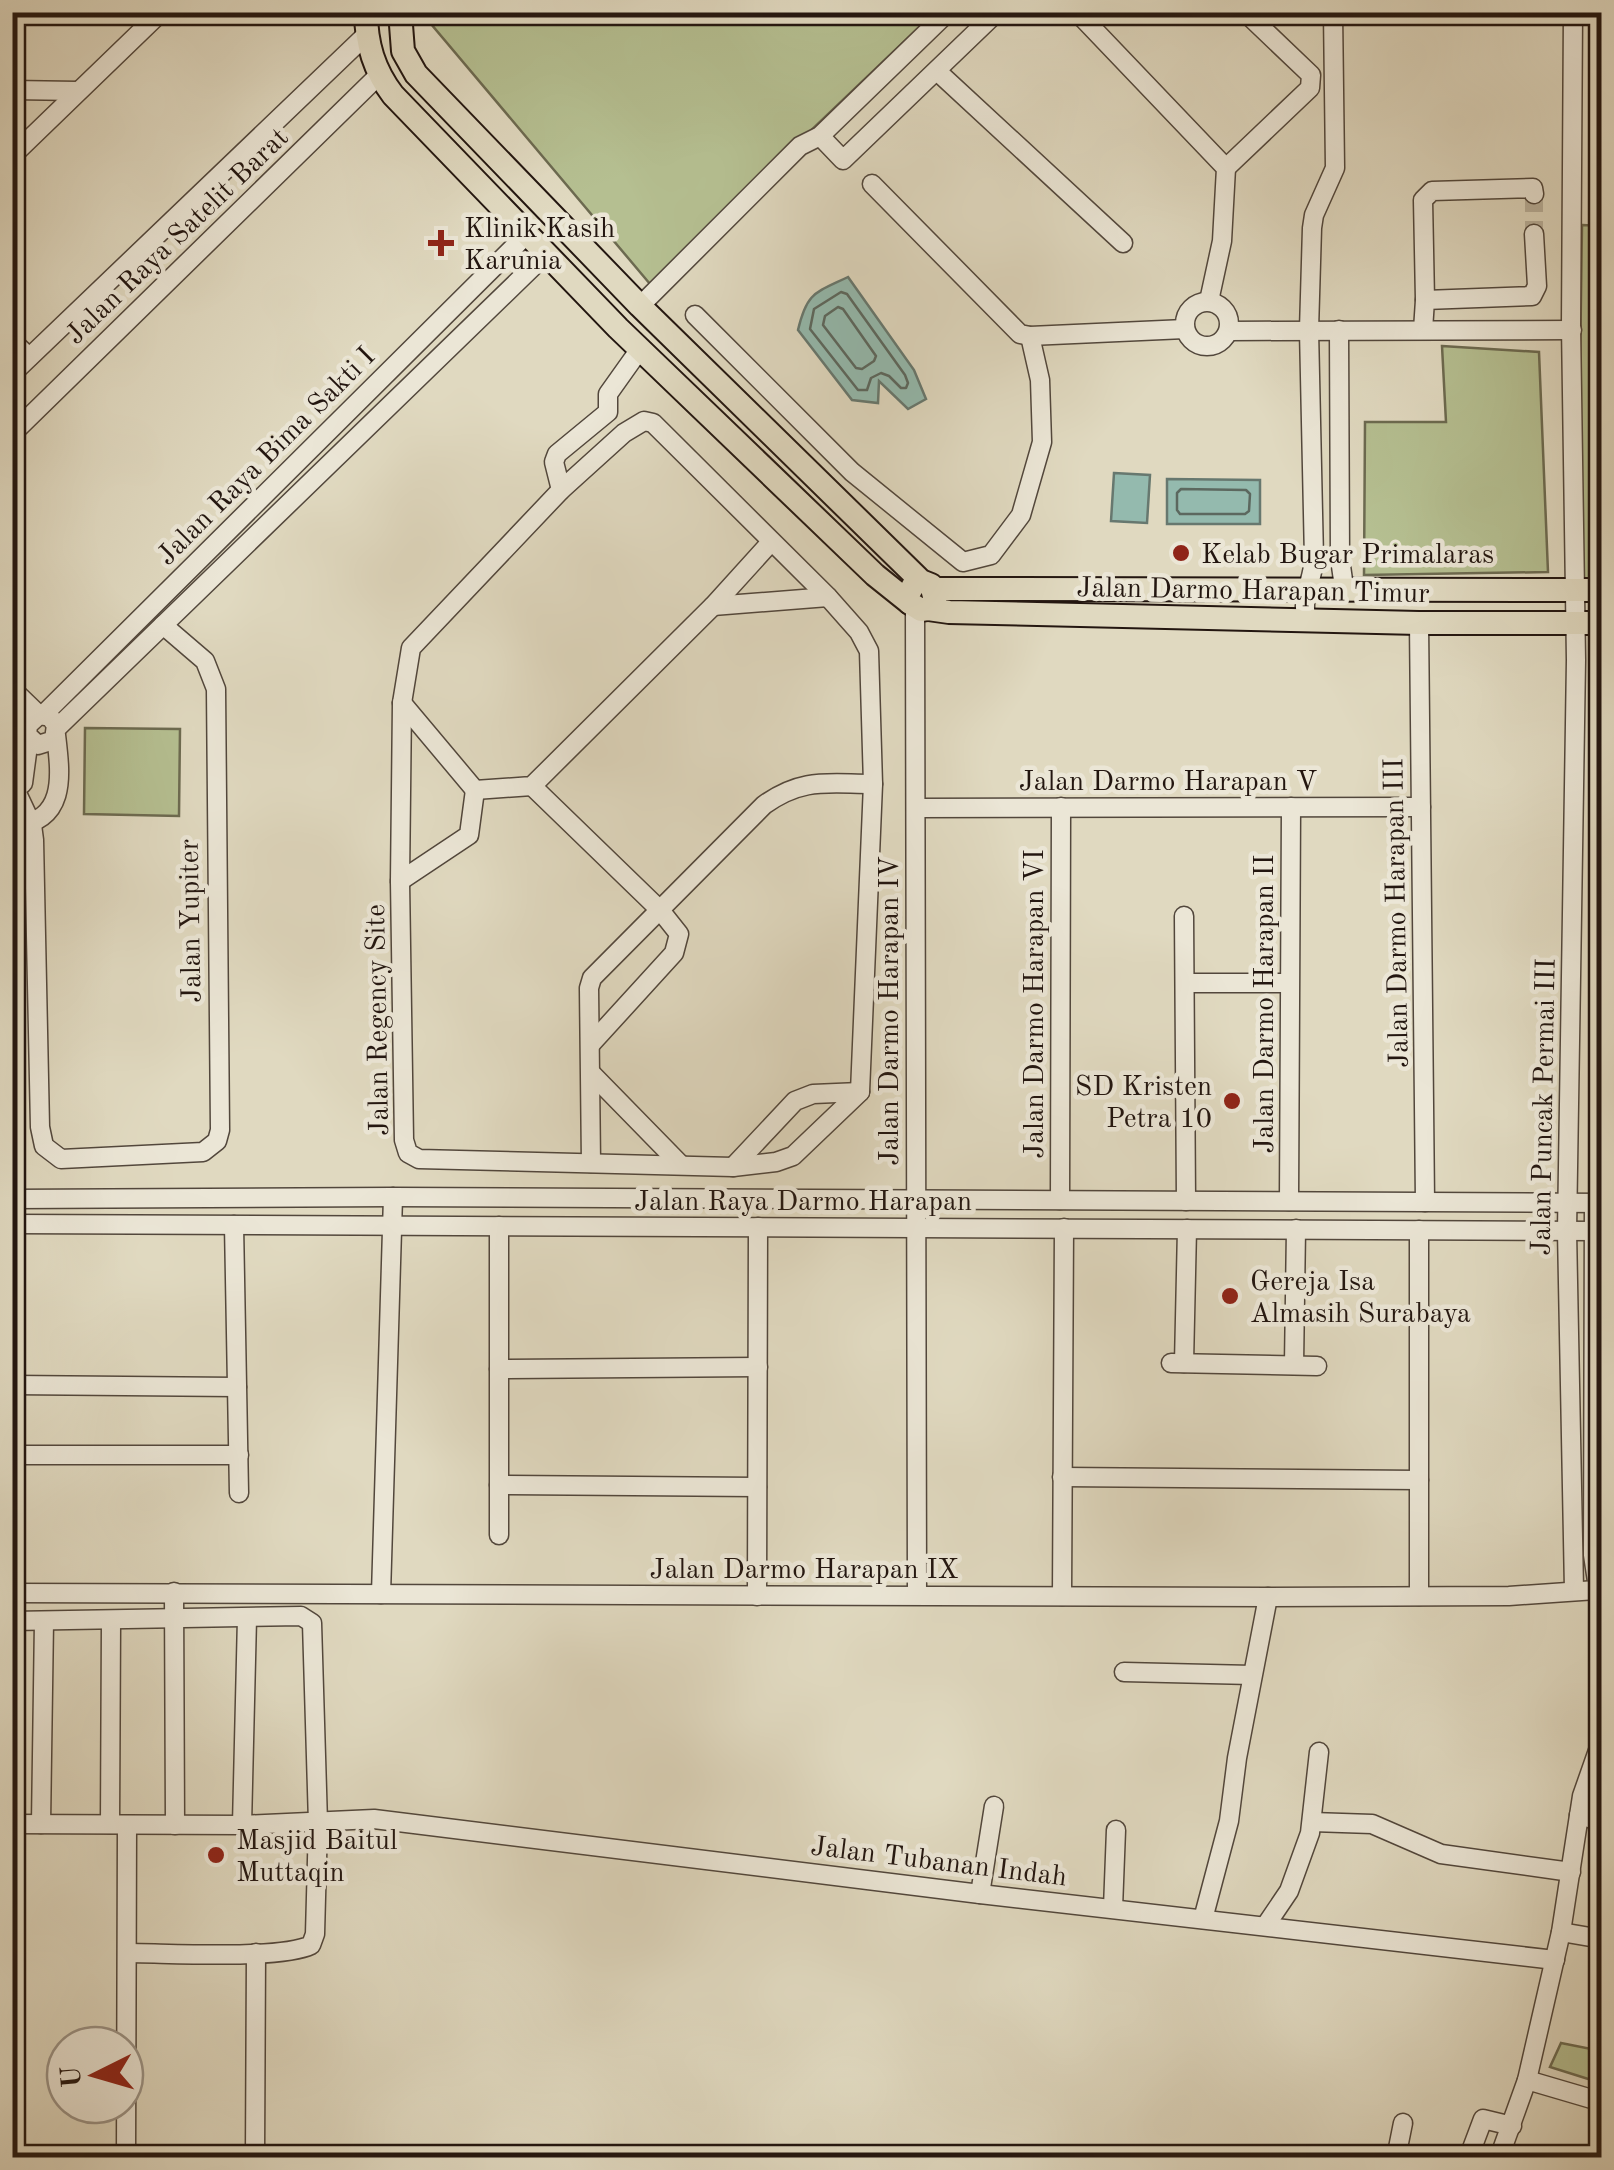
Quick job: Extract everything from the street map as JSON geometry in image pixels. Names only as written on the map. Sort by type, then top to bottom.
[{"type":"main road","points":[[400,12],[403,51],[416,74],[922,598]]},
{"type":"main road","points":[[366,24],[378,76],[392,95],[545,255],[875,575],[922,598]]},
{"type":"main road","points":[[618,328],[640,306]]},
{"type":"main road","name":"Jalan Darmo Harapan Timur","points":[[922,598],[1308,590],[1602,590]]},
{"type":"main road","name":"Jalan Darmo Harapan Timur","points":[[922,598],[949,612],[1419,624],[1602,623]]},
{"type":"street","points":[[12,156],[161,12]]},
{"type":"street","points":[[640,306],[800,146],[820,136],[948,12]]},
{"type":"street","points":[[820,136],[843,160],[997,12]]},
{"type":"street","points":[[1077,12],[1226,168]]},
{"type":"street","points":[[1209,301],[1222,241],[1226,168],[1312,82],[1310,75],[1246,12]]},
{"type":"street","points":[[1308,620],[1304,606],[1314,559],[1309,330],[1312,228],[1335,168],[1333,12]]},
{"type":"street","points":[[1574,12],[1574,590]]},
{"type":"street","name":"Jalan Raya Satelit Barat","points":[[12,374],[366,24]]},
{"type":"street","points":[[938,72],[1123,242]]},
{"type":"street","name":"Jalan Raya Satelit Barat","points":[[12,434],[378,76]]},
{"type":"street","points":[[12,90],[78,91]]},
{"type":"street","points":[[872,184],[1012,328],[1030,336],[1184,329]]},
{"type":"street","points":[[1424,330],[1423,200],[1432,191],[1533,188],[1534,194]]},
{"type":"street","points":[[1425,300],[1532,296],[1537,286],[1534,234]]},
{"type":"street","name":"Jalan Raya Bima Sakti I","points":[[49,723],[526,235]]},
{"type":"street","name":"Jalan Raya Bima Sakti I","points":[[49,723],[163,624],[545,255]]},
{"type":"street","points":[[480,278],[499,298]]},
{"type":"street","points":[[1209,301],[1221,306],[1229,317],[1229,330],[1220,343],[1205,346],[1192,340],[1184,329],[1186,314],[1196,304],[1209,301]]},
{"type":"street","points":[[695,315],[852,472],[963,562],[991,555],[1021,515],[1042,442],[1040,380],[1030,336]]},
{"type":"street","points":[[1229,330],[1572,333]]},
{"type":"street","points":[[1339,330],[1340,559],[1348,591]]},
{"type":"street","points":[[12,342],[29,357]]},
{"type":"street","points":[[640,349],[608,394],[608,412],[624,434],[644,421],[654,423],[828,598],[859,632],[868,651],[874,784],[860,1092],[813,1094],[795,1101],[733,1168]]},
{"type":"street","points":[[561,490],[554,462],[558,454],[608,412]]},
{"type":"street","name":"Jalan Regency Site","points":[[624,434],[561,490],[411,648],[402,703],[400,881],[404,1140],[408,1153],[419,1159],[733,1168],[793,1156],[860,1092]]},
{"type":"street","points":[[402,703],[475,790],[532,786],[771,542]]},
{"type":"street","points":[[1314,559],[1340,559]]},
{"type":"street","name":"Jalan Puncak Permai III","points":[[1574,590],[1567,1196],[1574,1590]]},
{"type":"street","points":[[712,606],[828,598]]},
{"type":"street","name":"Jalan Darmo Harapan IV","points":[[918,1594],[916,808],[922,598]]},
{"type":"street","name":"Jalan Yupiter","points":[[22,826],[41,1137],[52,1154],[61,1159],[203,1152],[217,1141],[220,1130],[216,689],[205,661],[163,624]]},
{"type":"street","name":"Jalan Darmo Harapan III","points":[[1419,624],[1425,1202]]},
{"type":"street","points":[[12,689],[49,723],[60,776],[55,802],[22,826],[14,792],[23,784],[28,766],[28,725],[49,723]]},
{"type":"street","points":[[12,720],[44,745],[49,723]]},
{"type":"street","points":[[591,1163],[592,978],[764,805],[785,790],[802,784],[874,784]]},
{"type":"street","points":[[532,786],[660,910],[679,934],[674,953],[592,1044]]},
{"type":"street","name":"Jalan Regency Site","points":[[400,881],[469,834],[475,790]]},
{"type":"street","name":"Jalan Darmo Harapan II","points":[[1289,1201],[1292,807]]},
{"type":"street","name":"Jalan Darmo Harapan V","points":[[916,808],[1421,807]]},
{"type":"street","name":"Jalan Darmo Harapan VI","points":[[1060,1200],[1061,808]]},
{"type":"street","points":[[1184,916],[1186,1201]]},
{"type":"street","points":[[1185,984],[1290,983]]},
{"type":"street","points":[[592,1074],[681,1165]]},
{"type":"street","name":"Jalan Raya Darmo Harapan","points":[[12,1199],[1425,1202],[1567,1196],[1598,1203]]},
{"type":"street","points":[[381,1594],[393,1197]]},
{"type":"street","name":"Jalan Puncak Permai III","points":[[1596,1590],[1598,1203]]},
{"type":"street","name":"Jalan Raya Darmo Harapan","points":[[12,1224],[1598,1230]]},
{"type":"street","points":[[234,1225],[240,1494]]},
{"type":"street","points":[[498,1534],[500,1226]]},
{"type":"street","points":[[756,1596],[758,1227]]},
{"type":"street","points":[[1062,1596],[1064,1228]]},
{"type":"street","points":[[1187,1229],[1177,1363],[1316,1366]]},
{"type":"street","points":[[1294,1366],[1296,1229]]},
{"type":"street","points":[[1419,1230],[1419,1596]]},
{"type":"street","points":[[499,1369],[758,1367]]},
{"type":"street","points":[[12,1385],[237,1387]]},
{"type":"street","points":[[12,1455],[239,1454]]},
{"type":"street","points":[[1062,1477],[1419,1480]]},
{"type":"street","points":[[499,1485],[757,1487]]},
{"type":"street","points":[[1596,1590],[1602,1614]]},
{"type":"street","name":"Jalan Darmo Harapan IX","points":[[12,1593],[1268,1597],[1509,1596],[1596,1590]]},
{"type":"street","points":[[174,1592],[175,1825]]},
{"type":"street","points":[[1203,1919],[1229,1820],[1268,1597]]},
{"type":"street","points":[[242,1825],[247,1618]]},
{"type":"street","points":[[12,1622],[308,1618],[314,1630],[318,1824],[315,1934],[311,1944],[300,1949],[256,1952],[128,1953]]},
{"type":"street","points":[[41,1824],[44,1621]]},
{"type":"street","points":[[111,1622],[118,1824],[128,1953],[126,2158]]},
{"type":"street","points":[[1124,1672],[1252,1675]]},
{"type":"street","points":[[1499,2158],[1528,2080],[1562,1932],[1582,1796],[1602,1739]]},
{"type":"street","points":[[1266,1925],[1290,1891],[1312,1822],[1319,1752]]},
{"type":"street","points":[[980,1894],[994,1806]]},
{"type":"street","points":[[1579,1815],[1602,1822]]},
{"type":"street","name":"Jalan Tubanan Indah","points":[[12,1824],[318,1824],[374,1819],[1555,1960]]},
{"type":"street","points":[[1312,1822],[1372,1824],[1441,1854],[1570,1872]]},
{"type":"street","points":[[1113,1908],[1116,1830]]},
{"type":"street","points":[[1562,1932],[1602,1939]]},
{"type":"street","points":[[255,2158],[256,1952]]},
{"type":"street","points":[[1528,2080],[1602,2102]]},
{"type":"street","points":[[1479,2158],[1471,2151],[1483,2120],[1512,2126]]},
{"type":"street","points":[[1396,2158],[1404,2123]]},
{"type":"green space","points":[[426,13],[934,13],[650,284],[426,18]]},
{"type":"green space","points":[[1582,225],[1601,226],[1601,580],[1577,579]]},
{"type":"green space","points":[[1442,346],[1539,352],[1548,572],[1364,575],[1365,422],[1446,422]]},
{"type":"green space","points":[[85,728],[180,729],[179,816],[84,814]]},
{"type":"green space","points":[[1561,2043],[1596,2050],[1601,2046],[1601,2083],[1550,2067]]},
{"type":"water","points":[[848,277],[914,370],[926,399],[908,409],[879,381],[878,403],[852,400],[798,330],[814,295]]},
{"type":"water","points":[[1114,473],[1150,475],[1147,523],[1111,521]]},
{"type":"water","points":[[1167,479],[1260,480],[1260,524],[1167,524]]},
{"type":"tunnel","points":[[1534,194],[1534,234]]},
{"type":"place","name":"Klinik Kasih Karunia","points":[[441,243]]},
{"type":"place","name":"Kelab Bugar Primalaras","points":[[1181,553]]},
{"type":"place","name":"SD Kristen Petra 10","points":[[1232,1101]]},
{"type":"place","name":"Gereja Isa Almasih Surabaya","points":[[1230,1296]]},
{"type":"place","name":"Masjid Baitul Muttaqin","points":[[216,1855]]}]
